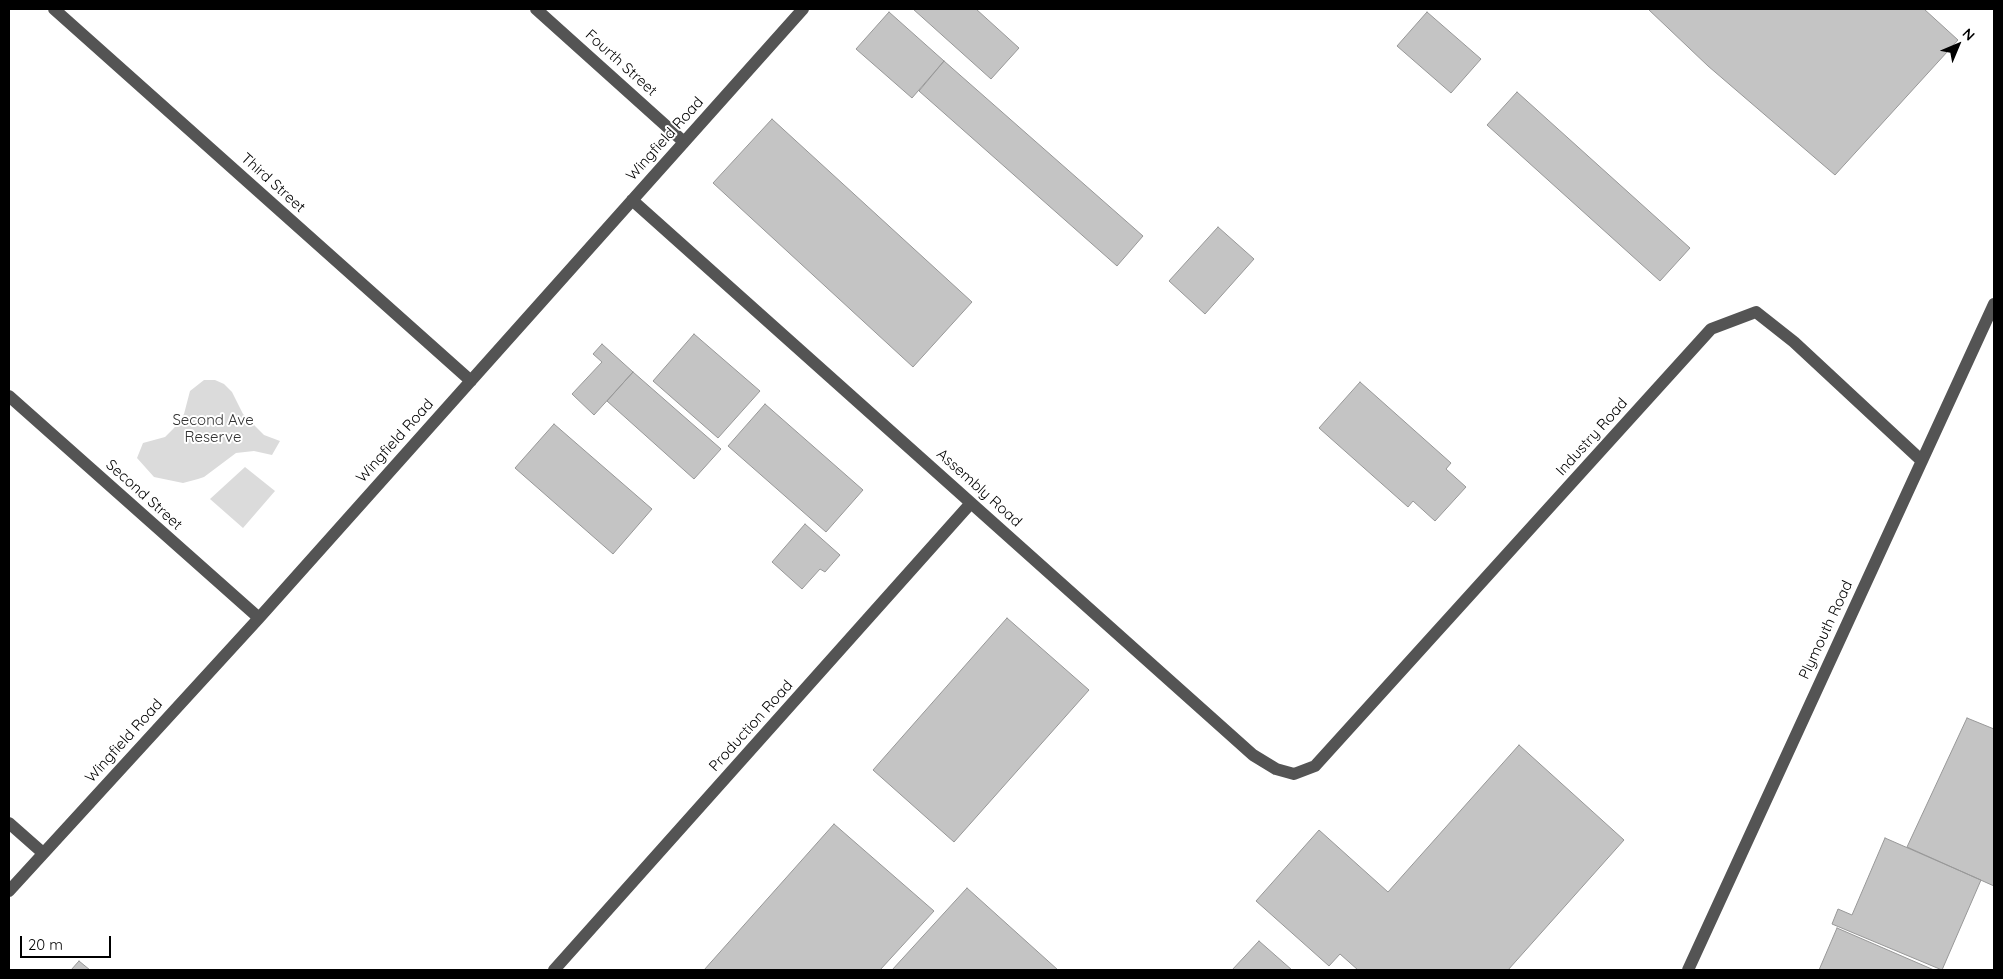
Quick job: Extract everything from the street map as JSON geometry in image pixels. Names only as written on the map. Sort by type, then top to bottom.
[{"type":"street","name":"Third Street","points":[[54,9],[470,381]]},
{"type":"street","name":"Fourth Street","points":[[536,9],[684,142]]},
{"type":"street","name":"Wingfield Road","points":[[9,891],[258,618],[803,9]]},
{"type":"street","name":"Assembly Road","points":[[632,200],[1253,755],[1276,769],[1294,774],[1315,766]]},
{"type":"street","name":"Plymouth Road","points":[[1688,970],[1994,304]]},
{"type":"street","name":"Industry Road","points":[[1315,766],[1712,329],[1756,312],[1794,342],[1922,461]]},
{"type":"street","name":"Second Street","points":[[9,396],[258,618]]},
{"type":"street","name":"Production Road","points":[[554,970],[971,503]]},
{"type":"street","points":[[9,823],[43,853]]},
{"type":"green space","name":"Second Ave Reserve","points":[[204,380],[215,380],[224,384],[232,392],[243,414],[264,435],[280,441],[272,455],[254,451],[236,453],[204,477],[198,479],[183,483],[154,477],[137,458],[143,443],[165,437],[174,428],[184,414],[190,391]]},
{"type":"green space","points":[[245,467],[275,491],[243,528],[210,499]]},
{"type":"building","points":[[913,9],[976,9],[1019,48],[991,79]]},
{"type":"building","points":[[1648,9],[1924,9],[1958,40],[1835,175],[1708,66]]},
{"type":"building","points":[[889,12],[944,61],[912,98],[856,49]]},
{"type":"building","points":[[1427,12],[1481,59],[1451,93],[1397,46]]},
{"type":"building","points":[[944,61],[1143,236],[1117,266],[919,91]]},
{"type":"building","points":[[1517,92],[1690,248],[1660,281],[1487,125]]},
{"type":"building","points":[[772,119],[972,302],[913,367],[713,183]]},
{"type":"building","points":[[1218,227],[1254,259],[1205,314],[1169,281]]},
{"type":"building","points":[[694,334],[760,391],[718,438],[653,381]]},
{"type":"building","points":[[602,344],[633,372],[594,415],[572,394],[602,362],[593,354]]},
{"type":"building","points":[[633,372],[721,449],[694,479],[607,401]]},
{"type":"building","points":[[1360,382],[1451,463],[1446,469],[1466,487],[1435,521],[1413,501],[1408,507],[1319,428]]},
{"type":"building","points":[[765,404],[863,490],[826,532],[728,446]]},
{"type":"building","points":[[554,424],[652,509],[613,554],[515,468]]},
{"type":"building","points":[[805,524],[840,555],[825,572],[820,569],[802,589],[772,562]]},
{"type":"building","points":[[1007,618],[1089,690],[954,842],[873,770]]},
{"type":"building","points":[[1967,718],[1994,729],[1994,886],[1907,847]]},
{"type":"building","points":[[1519,745],[1624,840],[1508,970],[1358,970],[1340,954],[1329,966],[1256,901],[1319,830],[1388,892]]},
{"type":"building","points":[[834,824],[934,911],[880,970],[704,970]]},
{"type":"building","points":[[1885,838],[1981,880],[1942,970],[1832,924],[1838,909],[1852,915]]},
{"type":"building","points":[[967,888],[1058,970],[892,970]]},
{"type":"building","points":[[1837,928],[1934,970],[1819,970]]},
{"type":"building","points":[[1259,941],[1292,970],[1232,970]]},
{"type":"building","points":[[79,961],[90,970],[71,970]]}]
